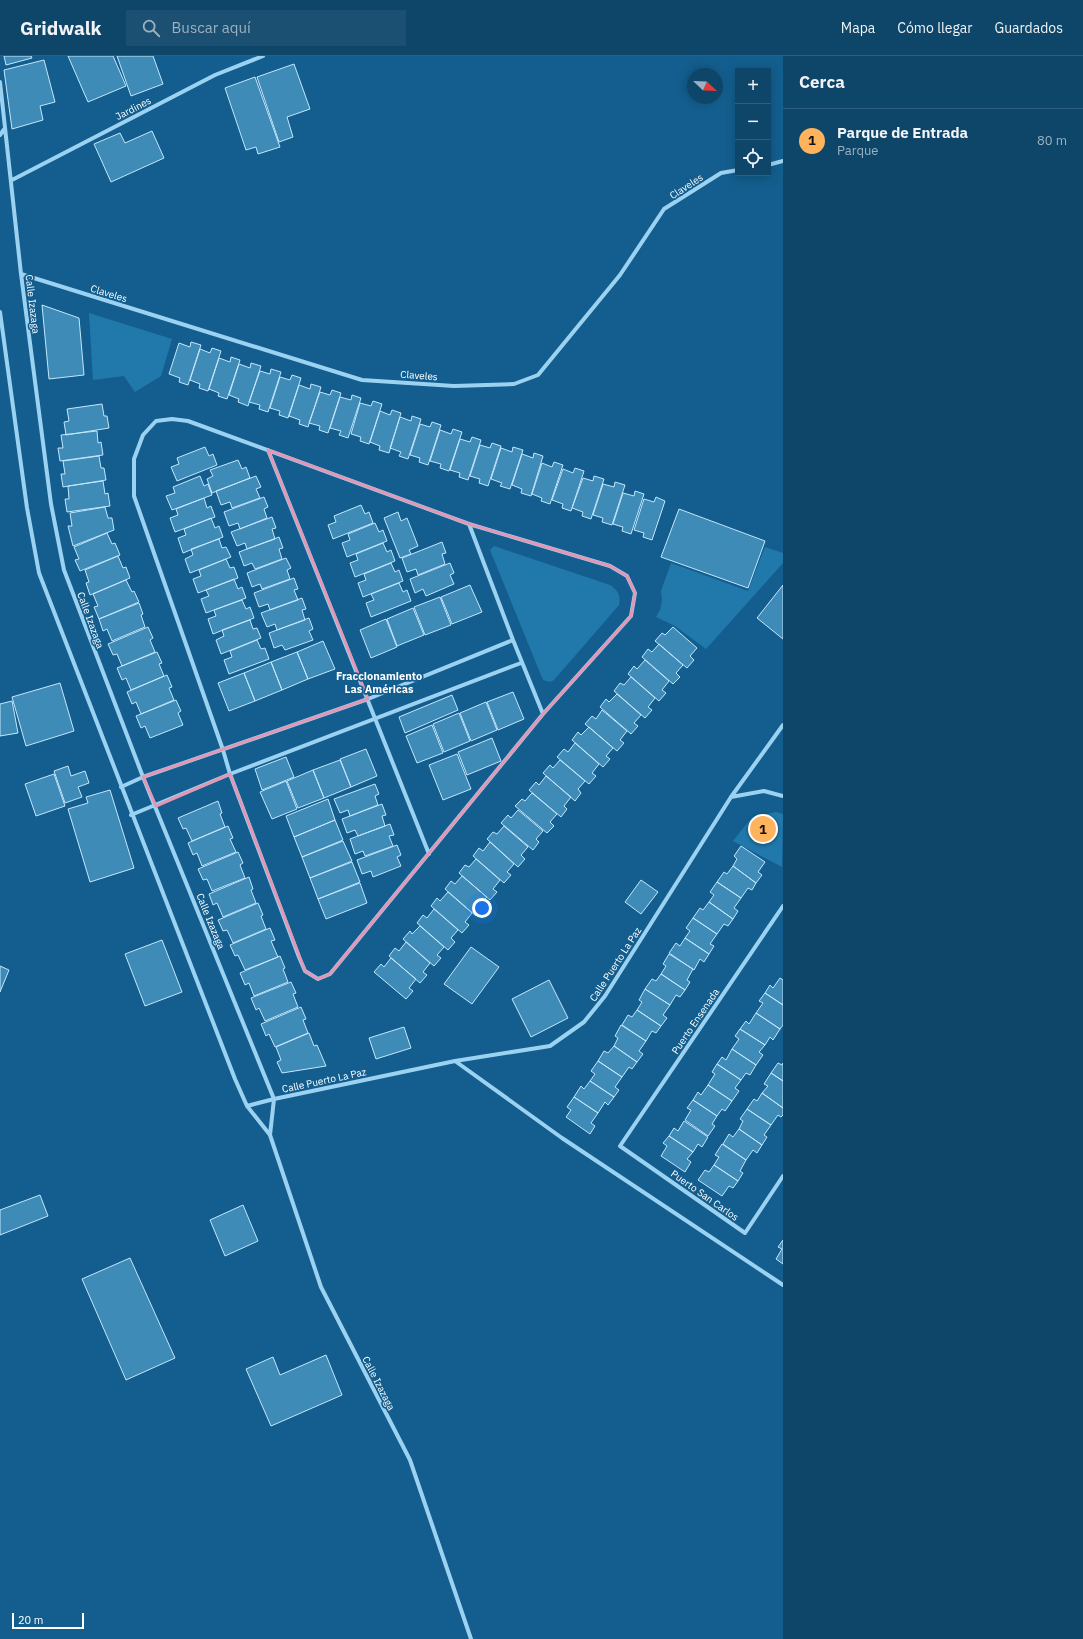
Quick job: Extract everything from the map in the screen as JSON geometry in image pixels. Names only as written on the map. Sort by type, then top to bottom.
[{"type":"street","name":"Jardines","points":[[12,180],[215,75],[263,56]]},
{"type":"street","name":"Calle Izazaga","points":[[0,82],[12,180],[21,274],[51,504],[64,570],[143,778],[156,806],[274,1098],[270,1135]]},
{"type":"street","points":[[0,135],[5,128]]},
{"type":"street","points":[[771,164],[783,161]]},
{"type":"street","name":"Claveles","points":[[21,274],[362,380],[454,386],[514,384],[538,375],[620,275],[664,210],[721,173],[735,171]]},
{"type":"street","name":"Calle Izazaga","points":[[0,312],[27,508],[39,574],[131,815],[235,1079],[247,1106],[270,1135],[321,1287],[410,1460],[471,1639]]},
{"type":"street","points":[[172,419],[188,421],[268,450],[469,524],[610,566],[627,576],[635,593],[631,616],[543,714],[330,974],[318,979],[304,971],[230,774],[223,750],[134,496],[134,459],[143,435],[156,421],[172,419]]},
{"type":"street","points":[[268,450],[429,854]]},
{"type":"street","points":[[469,524],[521,663],[543,714]]},
{"type":"street","points":[[121,787],[368,699],[513,640]]},
{"type":"street","points":[[131,815],[156,806],[230,774],[521,663]]},
{"type":"street","name":"Calle Puerto La Paz","points":[[247,1106],[274,1098],[455,1062],[550,1046],[584,1022],[605,996],[731,797],[783,725]]},
{"type":"street","points":[[731,797],[764,792],[783,796]]},
{"type":"street","name":"Puerto Ensenada","points":[[620,1146],[783,906]]},
{"type":"street","points":[[455,1062],[562,1138],[783,1285]]},
{"type":"street","name":"Puerto San Carlos","points":[[620,1146],[745,1233],[783,1176]]},
{"type":"highlighted area","points":[[268,450],[469,524],[610,566],[627,576],[635,593],[631,616],[543,714],[330,974],[318,979],[305,971],[230,774],[156,806],[143,777],[368,699]]},
{"type":"shaded area","points":[[89,313],[172,339],[161,376],[135,392],[124,376],[93,380]]},
{"type":"shaded area","points":[[494,546],[610,585],[618,594],[620,599],[619,605],[554,680],[550,682],[543,680],[490,550]]},
{"type":"shaded area","points":[[765,547],[783,553],[783,563],[706,649],[675,626],[656,617],[660,610],[662,600],[661,591],[671,563],[748,591]]},
{"type":"shaded area","points":[[776,812],[783,814],[782,867],[733,841],[752,817]]},
{"type":"building","points":[[4,56],[31,56],[32,58],[6,65]]},
{"type":"building","points":[[68,56],[113,56],[126,86],[88,102]]},
{"type":"building","points":[[117,56],[153,56],[163,84],[131,96]]},
{"type":"building","points":[[44,60],[55,102],[40,106],[43,120],[12,129],[4,70]]},
{"type":"building","points":[[294,64],[310,109],[287,117],[293,137],[279,142],[257,77]]},
{"type":"building","points":[[255,77],[280,147],[258,154],[256,147],[246,150],[225,88]]},
{"type":"building","points":[[152,131],[164,158],[111,182],[94,144],[120,133],[125,143]]},
{"type":"building","points":[[42,305],[79,318],[84,375],[49,379]]},
{"type":"building","points":[[191,342],[201,345],[188,385],[179,382],[180,378],[169,374],[179,343],[190,347]]},
{"type":"building","points":[[212,348],[221,351],[208,391],[199,388],[200,384],[190,380],[200,349],[210,353]]},
{"type":"building","points":[[231,357],[240,360],[227,399],[218,396],[219,393],[209,389],[219,358],[230,362]]},
{"type":"building","points":[[251,363],[261,366],[248,406],[238,402],[239,399],[229,395],[239,364],[250,368]]},
{"type":"building","points":[[271,369],[281,372],[268,412],[259,409],[260,405],[249,402],[260,371],[270,374]]},
{"type":"building","points":[[292,375],[301,378],[288,418],[279,415],[280,411],[270,408],[280,377],[290,380]]},
{"type":"building","points":[[311,384],[321,387],[308,427],[299,424],[300,420],[289,416],[299,385],[310,389]]},
{"type":"building","points":[[332,390],[341,393],[328,433],[319,430],[320,426],[309,423],[320,392],[330,395]]},
{"type":"building","points":[[352,395],[361,398],[348,438],[339,435],[341,431],[330,428],[340,397],[351,400]]},
{"type":"building","points":[[373,401],[382,404],[369,444],[360,441],[361,437],[351,434],[360,403],[371,406]]},
{"type":"building","points":[[102,404],[104,416],[107,416],[109,428],[66,435],[64,422],[69,421],[67,409]]},
{"type":"building","points":[[392,410],[401,413],[389,453],[379,450],[380,446],[370,442],[380,411],[390,415]]},
{"type":"building","points":[[412,416],[421,419],[408,459],[399,456],[401,452],[390,448],[400,417],[411,421]]},
{"type":"building","points":[[432,422],[441,425],[428,465],[419,462],[420,458],[410,455],[420,424],[430,427]]},
{"type":"building","points":[[453,429],[462,432],[449,471],[440,468],[441,464],[430,461],[440,430],[451,434]]},
{"type":"building","points":[[97,431],[98,443],[101,442],[103,455],[60,461],[58,448],[63,448],[61,435]]},
{"type":"building","points":[[472,437],[481,440],[468,480],[459,477],[460,473],[450,470],[460,439],[470,442]]},
{"type":"building","points":[[492,443],[501,446],[488,486],[479,483],[480,479],[470,476],[480,445],[490,448]]},
{"type":"building","points":[[205,447],[209,456],[213,454],[217,465],[177,481],[171,467],[179,464],[177,458]]},
{"type":"building","points":[[513,447],[523,450],[510,489],[500,486],[502,483],[491,479],[501,448],[512,452]]},
{"type":"building","points":[[534,453],[543,456],[531,496],[521,493],[522,489],[512,485],[522,454],[533,458]]},
{"type":"building","points":[[99,456],[101,468],[104,468],[106,480],[63,487],[61,474],[65,474],[63,461]]},
{"type":"building","points":[[238,460],[242,469],[246,467],[250,478],[212,493],[207,479],[213,476],[210,470]]},
{"type":"building","points":[[554,462],[563,465],[550,504],[541,501],[542,498],[532,494],[542,463],[552,467]]},
{"type":"building","points":[[575,468],[584,471],[571,511],[562,508],[563,504],[552,500],[563,469],[573,473]]},
{"type":"building","points":[[200,476],[204,486],[208,484],[212,495],[172,510],[166,496],[175,493],[173,487]]},
{"type":"building","points":[[256,476],[261,487],[256,489],[260,498],[232,508],[230,502],[221,505],[216,491]]},
{"type":"building","points":[[594,476],[604,479],[591,519],[582,516],[583,512],[572,508],[583,478],[593,481]]},
{"type":"building","points":[[103,481],[105,494],[108,493],[110,506],[67,512],[65,499],[69,499],[68,486]]},
{"type":"building","points":[[615,482],[625,485],[612,525],[602,522],[603,518],[593,515],[603,484],[614,487]]},
{"type":"building","points":[[635,491],[644,494],[631,534],[622,531],[623,527],[613,524],[623,493],[634,496]]},
{"type":"building","points":[[264,497],[268,507],[264,509],[267,518],[240,529],[238,523],[229,526],[224,512]]},
{"type":"building","points":[[656,497],[665,501],[652,540],[643,537],[644,533],[634,530],[644,499],[654,502]]},
{"type":"building","points":[[204,498],[207,508],[211,506],[215,517],[175,532],[170,518],[178,515],[176,509]]},
{"type":"building","points":[[361,505],[365,514],[369,512],[373,523],[333,539],[328,525],[336,522],[334,516]]},
{"type":"building","points":[[105,507],[108,518],[112,518],[114,530],[73,546],[68,526],[72,526],[70,513]]},
{"type":"building","points":[[679,509],[765,541],[748,588],[661,557]]},
{"type":"building","points":[[398,512],[401,521],[407,518],[418,546],[409,550],[411,554],[400,558],[384,518]]},
{"type":"building","points":[[272,517],[276,528],[272,529],[275,539],[247,549],[245,543],[237,546],[231,532]]},
{"type":"building","points":[[211,518],[215,528],[219,526],[223,537],[183,553],[178,538],[186,535],[184,529]]},
{"type":"building","points":[[375,523],[379,532],[383,530],[387,541],[347,557],[342,543],[350,540],[348,534]]},
{"type":"building","points":[[107,533],[112,544],[115,543],[120,555],[80,571],[75,560],[79,559],[74,547]]},
{"type":"building","points":[[279,537],[283,548],[279,549],[282,559],[255,569],[252,563],[244,566],[239,552]]},
{"type":"building","points":[[219,539],[222,548],[226,547],[231,557],[190,573],[185,559],[193,555],[191,549]]},
{"type":"building","points":[[442,542],[446,553],[442,554],[445,564],[418,575],[416,569],[407,572],[402,558]]},
{"type":"building","points":[[383,543],[387,552],[391,550],[395,561],[355,577],[350,563],[358,560],[356,554]]},
{"type":"building","points":[[118,556],[123,568],[126,567],[130,578],[90,595],[86,583],[89,582],[85,570]]},
{"type":"building","points":[[286,558],[291,568],[287,570],[290,579],[262,589],[260,584],[252,587],[247,573]]},
{"type":"building","points":[[226,559],[230,568],[234,567],[238,578],[198,593],[193,579],[201,576],[199,570]]},
{"type":"building","points":[[391,563],[395,572],[399,570],[403,581],[363,597],[358,583],[366,580],[364,574]]},
{"type":"building","points":[[450,563],[454,573],[450,575],[454,584],[426,596],[423,589],[415,593],[410,579]]},
{"type":"building","points":[[294,578],[298,589],[294,590],[298,600],[270,610],[268,604],[259,607],[254,593]]},
{"type":"building","points":[[234,579],[238,589],[242,587],[246,598],[206,613],[201,599],[209,596],[206,590]]},
{"type":"building","points":[[126,580],[132,592],[134,591],[139,602],[99,619],[94,607],[98,606],[93,594]]},
{"type":"building","points":[[399,583],[403,592],[407,590],[411,601],[371,617],[366,603],[374,600],[371,594]]},
{"type":"building","points":[[470,585],[482,612],[452,624],[441,597]]},
{"type":"building","points":[[783,585],[783,639],[757,618]]},
{"type":"building","points":[[440,597],[451,625],[425,635],[414,607]]},
{"type":"building","points":[[302,598],[306,609],[302,610],[305,620],[277,630],[275,624],[267,627],[261,613]]},
{"type":"building","points":[[242,600],[246,609],[250,607],[254,618],[213,634],[208,619],[216,616],[214,610]]},
{"type":"building","points":[[139,603],[143,614],[141,615],[145,627],[112,641],[107,629],[103,631],[99,619]]},
{"type":"building","points":[[413,608],[424,635],[397,646],[387,619]]},
{"type":"building","points":[[309,618],[313,629],[309,631],[313,640],[285,650],[282,645],[274,648],[269,633]]},
{"type":"building","points":[[386,619],[397,647],[371,658],[360,630]]},
{"type":"building","points":[[250,620],[253,629],[257,628],[261,638],[221,654],[216,640],[224,636],[222,630]]},
{"type":"building","points":[[148,627],[153,638],[150,640],[155,652],[122,666],[117,654],[113,655],[108,644]]},
{"type":"building","points":[[673,627],[697,648],[690,656],[694,660],[687,668],[655,641],[662,633],[665,635]]},
{"type":"building","points":[[257,640],[261,649],[265,648],[269,659],[229,674],[224,660],[232,657],[230,651]]},
{"type":"building","points":[[323,641],[335,669],[308,679],[297,652]]},
{"type":"building","points":[[659,644],[683,665],[676,673],[680,677],[673,684],[642,657],[648,649],[652,652]]},
{"type":"building","points":[[157,652],[162,663],[159,664],[164,676],[131,690],[126,678],[122,680],[117,668]]},
{"type":"building","points":[[297,652],[308,679],[282,690],[271,662]]},
{"type":"building","points":[[645,660],[669,681],[662,690],[666,693],[659,701],[628,674],[634,666],[637,669]]},
{"type":"building","points":[[271,662],[282,690],[255,701],[244,673]]},
{"type":"building","points":[[244,673],[255,701],[229,711],[218,683]]},
{"type":"building","points":[[167,675],[172,687],[169,688],[174,700],[141,714],[136,702],[132,704],[127,692]]},
{"type":"building","points":[[631,677],[655,698],[648,707],[652,710],[645,718],[614,691],[620,683],[624,685]]},
{"type":"building","points":[[60,683],[74,731],[26,746],[12,697]]},
{"type":"building","points":[[513,692],[524,719],[498,730],[487,702]]},
{"type":"building","points":[[617,694],[641,715],[634,723],[638,726],[631,734],[600,707],[606,699],[609,702]]},
{"type":"building","points":[[452,695],[458,710],[405,733],[399,717]]},
{"type":"building","points":[[176,700],[181,711],[178,713],[183,725],[150,738],[145,726],[141,728],[136,716]]},
{"type":"building","points":[[12,701],[18,733],[0,736],[0,704]]},
{"type":"building","points":[[486,702],[497,730],[471,741],[460,713]]},
{"type":"building","points":[[602,710],[627,731],[620,740],[624,743],[617,751],[585,724],[592,716],[596,719]]},
{"type":"building","points":[[459,713],[470,741],[444,752],[433,724]]},
{"type":"building","points":[[432,725],[443,753],[417,763],[406,736]]},
{"type":"building","points":[[589,727],[613,748],[606,756],[610,759],[603,767],[572,740],[578,732],[581,735]]},
{"type":"building","points":[[492,738],[501,761],[467,775],[458,752]]},
{"type":"building","points":[[575,743],[599,764],[592,773],[596,776],[589,784],[557,757],[564,749],[568,752]]},
{"type":"building","points":[[366,749],[377,776],[351,787],[340,759]]},
{"type":"building","points":[[457,754],[471,789],[443,800],[429,765]]},
{"type":"building","points":[[286,757],[294,777],[262,790],[255,769]]},
{"type":"building","points":[[340,760],[351,787],[324,798],[313,770]]},
{"type":"building","points":[[560,760],[585,781],[578,789],[581,793],[575,801],[543,773],[550,765],[553,768]]},
{"type":"building","points":[[68,766],[71,776],[85,771],[89,783],[78,787],[82,797],[65,803],[54,771]]},
{"type":"building","points":[[313,770],[324,798],[298,808],[287,781]]},
{"type":"building","points":[[54,774],[65,806],[36,816],[25,784]]},
{"type":"building","points":[[546,776],[571,797],[564,806],[567,809],[561,817],[529,790],[536,782],[539,785]]},
{"type":"building","points":[[286,781],[297,809],[272,819],[260,792]]},
{"type":"building","points":[[375,784],[379,794],[375,796],[378,805],[350,816],[348,810],[340,813],[334,799]]},
{"type":"building","points":[[110,790],[134,868],[90,882],[68,809],[88,803],[86,797]]},
{"type":"building","points":[[532,793],[557,814],[550,822],[554,826],[547,833],[515,806],[522,799],[525,801]]},
{"type":"building","points":[[328,799],[335,820],[294,837],[286,816]]},
{"type":"building","points":[[218,801],[222,813],[220,814],[225,827],[192,841],[186,828],[183,829],[178,818]]},
{"type":"building","points":[[382,804],[386,815],[382,816],[385,826],[358,836],[355,830],[347,833],[342,819]]},
{"type":"building","points":[[518,810],[543,831],[536,839],[539,842],[533,850],[501,823],[508,815],[511,818]]},
{"type":"building","points":[[335,820],[343,840],[302,857],[294,837]]},
{"type":"building","points":[[390,824],[394,835],[389,836],[393,846],[365,856],[363,851],[355,854],[350,839]]},
{"type":"building","points":[[228,826],[233,838],[230,839],[236,852],[202,866],[197,853],[193,855],[188,843]]},
{"type":"building","points":[[504,826],[528,847],[521,855],[525,859],[518,867],[487,839],[493,832],[497,834]]},
{"type":"building","points":[[343,841],[352,861],[310,878],[302,857]]},
{"type":"building","points":[[490,842],[514,864],[507,872],[511,875],[504,883],[473,856],[479,848],[483,851]]},
{"type":"building","points":[[397,845],[401,855],[397,857],[401,866],[373,877],[371,871],[362,874],[357,860]]},
{"type":"building","points":[[741,846],[765,862],[758,872],[762,875],[756,883],[733,866],[737,859],[734,856]]},
{"type":"building","points":[[238,852],[243,863],[240,865],[245,878],[212,891],[207,879],[203,880],[198,869]]},
{"type":"building","points":[[476,859],[500,880],[493,889],[497,892],[490,900],[459,873],[465,865],[469,867]]},
{"type":"building","points":[[352,862],[360,882],[318,899],[310,878]]},
{"type":"building","points":[[733,866],[756,883],[752,890],[748,888],[741,898],[717,882],[724,872],[727,874]]},
{"type":"building","points":[[462,876],[487,897],[479,905],[483,909],[476,916],[445,889],[451,881],[455,884]]},
{"type":"building","points":[[249,877],[253,889],[251,890],[256,903],[223,917],[217,903],[213,905],[209,894]]},
{"type":"building","points":[[641,880],[658,892],[641,914],[625,902]]},
{"type":"building","points":[[717,882],[741,898],[734,908],[738,911],[733,919],[709,902],[714,895],[710,892]]},
{"type":"building","points":[[360,883],[367,903],[326,919],[318,899]]},
{"type":"building","points":[[448,892],[472,913],[465,922],[469,925],[462,933],[431,906],[437,898],[440,901]]},
{"type":"building","points":[[709,902],[733,919],[728,926],[724,924],[717,934],[693,918],[700,908],[703,910]]},
{"type":"building","points":[[258,903],[263,915],[261,916],[266,929],[233,943],[227,930],[223,931],[218,920]]},
{"type":"building","points":[[434,909],[458,930],[451,938],[455,942],[448,950],[417,923],[423,915],[427,918]]},
{"type":"building","points":[[693,918],[717,934],[710,944],[714,946],[709,954],[685,938],[690,931],[686,928]]},
{"type":"building","points":[[420,926],[444,947],[437,955],[441,958],[434,966],[403,939],[410,931],[412,934]]},
{"type":"building","points":[[270,928],[275,940],[271,941],[278,957],[245,970],[238,955],[235,956],[230,945]]},
{"type":"building","points":[[685,938],[709,954],[704,962],[700,959],[694,970],[669,953],[676,943],[680,946]]},
{"type":"building","points":[[162,940],[182,992],[145,1006],[125,954]]},
{"type":"building","points":[[406,942],[430,963],[423,972],[427,975],[420,983],[389,956],[395,948],[399,951]]},
{"type":"building","points":[[471,947],[499,967],[472,1004],[444,984]]},
{"type":"building","points":[[669,954],[693,969],[687,980],[690,982],[685,990],[661,974],[666,966],[663,964]]},
{"type":"building","points":[[280,956],[285,968],[283,969],[288,982],[254,996],[249,983],[245,985],[240,973]]},
{"type":"building","points":[[391,958],[416,979],[409,988],[413,991],[406,999],[374,972],[381,964],[384,967]]},
{"type":"building","points":[[0,966],[9,970],[0,992]]},
{"type":"building","points":[[661,974],[685,990],[680,997],[676,995],[670,1005],[645,989],[652,979],[656,981]]},
{"type":"building","points":[[780,978],[783,980],[783,1005],[765,993],[770,985],[773,988]]},
{"type":"building","points":[[549,980],[568,1018],[531,1037],[512,999]]},
{"type":"building","points":[[291,982],[296,993],[293,994],[298,1007],[265,1021],[259,1008],[256,1010],[251,998]]},
{"type":"building","points":[[645,989],[670,1005],[663,1015],[667,1018],[661,1026],[637,1010],[642,1002],[639,1000]]},
{"type":"building","points":[[765,993],[783,1005],[783,1025],[780,1029],[756,1013],[763,1003],[759,1001]]},
{"type":"building","points":[[301,1007],[306,1019],[303,1020],[308,1033],[275,1047],[269,1034],[266,1036],[261,1024]]},
{"type":"building","points":[[637,1010],[661,1026],[656,1033],[652,1031],[646,1041],[622,1025],[628,1015],[632,1017]]},
{"type":"building","points":[[756,1013],[780,1029],[773,1040],[770,1037],[765,1045],[740,1029],[746,1021],[749,1024]]},
{"type":"building","points":[[621,1025],[646,1041],[639,1051],[643,1054],[637,1062],[614,1046],[618,1038],[615,1036]]},
{"type":"building","points":[[404,1027],[411,1048],[376,1059],[369,1038]]},
{"type":"building","points":[[740,1029],[765,1045],[759,1052],[763,1055],[756,1065],[732,1049],[739,1039],[735,1036]]},
{"type":"building","points":[[309,1033],[314,1046],[317,1045],[326,1066],[282,1073],[277,1062],[281,1060],[276,1047]]},
{"type":"building","points":[[614,1046],[637,1062],[632,1069],[629,1067],[622,1077],[598,1061],[604,1051],[608,1053]]},
{"type":"building","points":[[732,1049],[756,1065],[750,1075],[746,1073],[741,1080],[717,1064],[722,1057],[726,1060]]},
{"type":"building","points":[[598,1061],[622,1077],[615,1087],[619,1090],[614,1097],[590,1081],[595,1074],[591,1071]]},
{"type":"building","points":[[778,1063],[782,1065],[783,1063],[783,1081],[771,1073]]},
{"type":"building","points":[[717,1064],[741,1080],[735,1088],[739,1091],[732,1101],[708,1085],[715,1074],[712,1072]]},
{"type":"building","points":[[771,1073],[783,1081],[783,1108],[762,1093],[768,1086],[764,1084]]},
{"type":"building","points":[[590,1081],[614,1097],[608,1105],[605,1102],[598,1113],[574,1097],[581,1086],[584,1089]]},
{"type":"building","points":[[708,1085],[732,1101],[725,1111],[722,1109],[717,1116],[693,1100],[698,1092],[701,1095]]},
{"type":"building","points":[[762,1093],[783,1108],[783,1115],[781,1117],[778,1115],[771,1125],[747,1109],[754,1099],[757,1101]]},
{"type":"building","points":[[574,1097],[598,1113],[591,1123],[595,1126],[590,1134],[566,1117],[571,1110],[567,1107]]},
{"type":"building","points":[[693,1100],[717,1116],[712,1124],[715,1126],[708,1136],[685,1120],[691,1110],[687,1108]]},
{"type":"building","points":[[747,1109],[771,1125],[764,1135],[767,1137],[762,1145],[739,1129],[743,1121],[740,1119]]},
{"type":"building","points":[[684,1121],[708,1137],[702,1147],[698,1144],[693,1152],[669,1136],[674,1128],[678,1131]]},
{"type":"building","points":[[739,1129],[762,1145],[757,1153],[753,1150],[746,1160],[723,1144],[729,1134],[733,1137]]},
{"type":"building","points":[[669,1136],[693,1152],[687,1159],[691,1162],[685,1172],[661,1156],[667,1146],[663,1143]]},
{"type":"building","points":[[722,1144],[746,1160],[740,1171],[743,1173],[738,1181],[714,1165],[719,1157],[715,1155]]},
{"type":"building","points":[[714,1165],[738,1181],[733,1188],[729,1186],[722,1196],[698,1180],[705,1170],[709,1172]]},
{"type":"building","points":[[40,1195],[48,1216],[0,1235],[0,1210]]},
{"type":"building","points":[[243,1205],[258,1241],[225,1256],[210,1220]]},
{"type":"building","points":[[783,1240],[783,1264],[776,1259],[782,1249],[778,1247]]},
{"type":"building","points":[[130,1258],[175,1358],[126,1380],[82,1279]]},
{"type":"building","points":[[326,1355],[342,1395],[271,1426],[246,1369],[273,1357],[280,1375]]},
{"type":"place","name":"Parque de Entrada","points":[[763,829]]},
{"type":"district","name":"Fraccionamiento Las Américas","points":[[379,682]]}]
